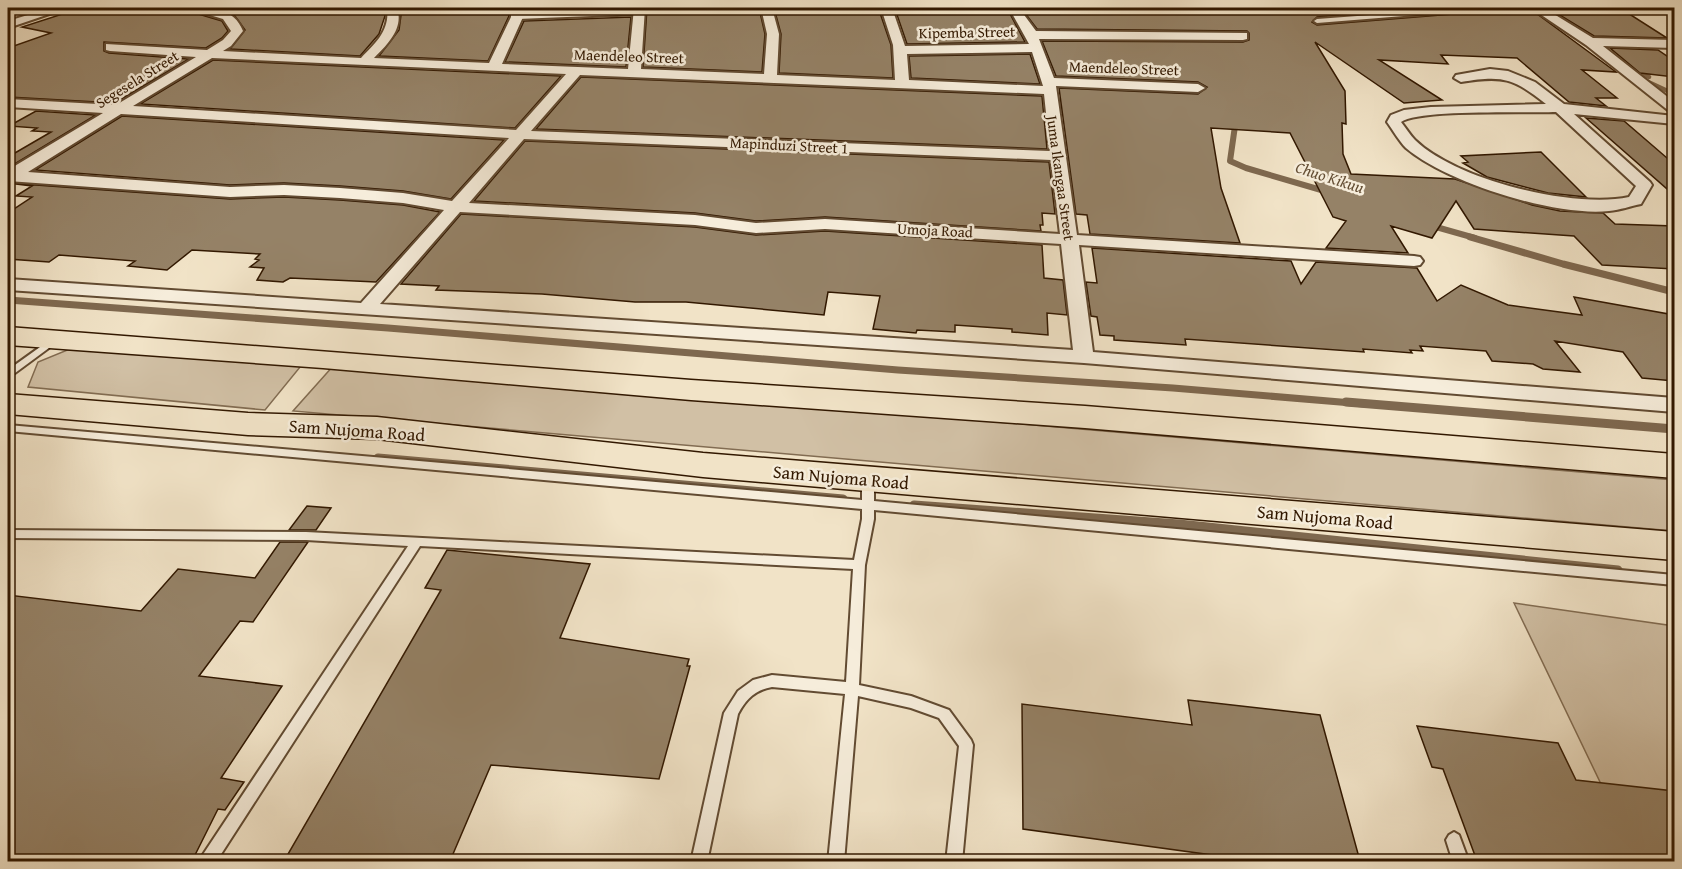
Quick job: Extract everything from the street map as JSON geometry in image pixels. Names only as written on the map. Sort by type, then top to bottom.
[{"type":"main road","points":[[12,340],[54,339],[323,359],[691,390],[1085,417],[1674,466]]},
{"type":"main road","name":"Sam Nujoma Road","points":[[8,404],[248,424],[377,428],[692,464],[868,493],[1674,546]]},
{"type":"main road","points":[[8,426],[377,428]]},
{"type":"street","points":[[8,25],[61,8]]},
{"type":"street","name":"Segesela Street","points":[[9,176],[227,43],[237,31],[234,21],[228,16],[197,8]]},
{"type":"street","points":[[365,61],[394,24],[392,8]]},
{"type":"street","points":[[767,8],[772,22],[775,49],[770,78]]},
{"type":"street","points":[[886,8],[895,26],[903,62],[902,84]]},
{"type":"street","name":"Juma Ikangaa Street","points":[[1014,8],[1034,42],[1049,86],[1084,357]]},
{"type":"street","points":[[1537,8],[1590,42],[1674,108]]},
{"type":"street","points":[[634,72],[640,10]]},
{"type":"street","points":[[494,67],[517,12]]},
{"type":"street","name":"Kipemba Street","points":[[899,50],[1034,42],[1243,36]]},
{"type":"street","points":[[1590,42],[1674,44]]},
{"type":"street","name":"Maendeleo Street","points":[[110,47],[208,54],[902,84],[1198,88]]},
{"type":"street","points":[[365,310],[577,70]]},
{"type":"street","points":[[1461,78],[1482,73],[1503,74],[1530,86],[1560,108],[1639,177],[1644,184],[1645,191],[1641,197],[1633,201],[1615,205],[1596,206],[1547,201],[1519,194],[1460,173],[1419,152],[1396,130],[1394,122],[1396,118],[1404,114],[1431,111],[1560,108],[1674,120]]},
{"type":"street","name":"Mapinduzi Street 1","points":[[8,103],[121,108],[580,138],[698,140],[869,150],[1057,156]]},
{"type":"street","name":"Umoja Road","points":[[9,176],[230,192],[284,190],[340,193],[403,198],[457,207],[695,220],[756,228],[825,224],[1414,261]]},
{"type":"street","points":[[8,285],[1084,357],[1674,405]]},
{"type":"lane","points":[[1317,21],[1478,8]]},
{"type":"lane","points":[[517,12],[640,10]]},
{"type":"lane","points":[[8,374],[54,339]]},
{"type":"lane","points":[[8,426],[868,493],[1674,580]]},
{"type":"lane","points":[[836,861],[852,689],[859,565],[868,519],[868,493]]},
{"type":"lane","points":[[8,534],[306,536],[859,565]]},
{"type":"lane","points":[[206,861],[417,541]]},
{"type":"lane","points":[[699,861],[731,713],[741,696],[757,684],[772,681],[852,689],[910,702],[944,714],[966,745],[954,861]]},
{"type":"lane","points":[[1454,840],[1461,861]]},
{"type":"shaded area","points":[[77,346],[305,361],[265,410],[28,387],[38,362]]},
{"type":"shaded area","points":[[334,365],[1674,480],[1674,531],[293,411]]},
{"type":"shaded area","points":[[1514,603],[1674,626],[1674,861],[1638,861]]},
{"type":"building","points":[[81,8],[190,8],[192,12],[222,21],[228,31],[222,38],[206,48],[104,42],[104,51],[109,53],[189,59],[115,103],[8,97],[8,48],[51,33],[22,27]]},
{"type":"building","points":[[218,8],[385,8],[385,16],[379,34],[360,56],[230,49],[245,30],[235,16]]},
{"type":"building","points":[[399,8],[508,8],[509,16],[488,61],[379,56],[399,30],[401,15]]},
{"type":"building","points":[[632,8],[525,12],[524,9]]},
{"type":"building","points":[[647,8],[759,8],[765,34],[762,72],[643,67]]},
{"type":"building","points":[[774,8],[879,10],[891,45],[893,78],[779,73],[781,34]]},
{"type":"building","points":[[1007,8],[1025,42],[907,44],[895,9]]},
{"type":"building","points":[[1021,8],[1417,9],[1317,17],[1312,22],[1317,25],[1478,12],[1483,9],[1529,8],[1616,72],[1582,70],[1617,98],[1596,98],[1606,106],[1569,102],[1517,58],[1441,55],[1448,64],[1379,60],[1442,100],[1404,103],[1315,42],[1345,91],[1346,124],[1342,123],[1343,154],[1351,174],[1455,179],[1532,205],[1560,211],[1603,213],[1615,224],[1674,226],[1674,269],[1602,265],[1574,236],[1474,229],[1456,201],[1432,238],[1391,226],[1408,253],[1326,248],[1346,221],[1333,217],[1290,133],[1211,128],[1221,188],[1240,243],[1090,234],[1087,215],[1076,214],[1059,88],[1198,94],[1207,87],[1198,82],[1056,76],[1042,41],[1243,42],[1249,40],[1249,33],[1247,31],[1037,29]]},
{"type":"building","points":[[1548,8],[1620,8],[1667,38],[1594,36]]},
{"type":"building","points":[[631,17],[626,67],[505,62],[524,21]]},
{"type":"building","points":[[1610,48],[1658,50],[1674,61],[1674,77],[1640,73]]},
{"type":"building","points":[[1030,54],[1040,84],[911,78],[909,56]]},
{"type":"building","points":[[213,60],[561,76],[515,128],[140,104]]},
{"type":"building","points":[[581,77],[1042,96],[1047,149],[536,129]]},
{"type":"building","points":[[36,111],[96,115],[8,168],[8,157],[51,132],[32,131],[37,128],[9,126]]},
{"type":"building","points":[[122,116],[504,140],[451,199],[403,191],[340,186],[284,183],[230,185],[35,170]]},
{"type":"building","points":[[1586,118],[1624,121],[1674,164],[1674,195]]},
{"type":"building","points":[[525,141],[1049,162],[1055,214],[1042,213],[1041,231],[825,217],[756,221],[695,213],[474,201]]},
{"type":"building","points":[[1541,152],[1586,197],[1548,193],[1487,177],[1463,163],[1468,162],[1461,156]]},
{"type":"building","points":[[8,183],[230,199],[284,197],[340,200],[403,205],[440,212],[376,282],[290,278],[283,282],[257,280],[264,268],[250,267],[259,260],[255,259],[260,254],[192,250],[167,270],[128,266],[135,261],[59,255],[49,262],[8,259],[8,213],[32,197],[16,196],[32,186]]},
{"type":"building","points":[[461,214],[695,227],[756,235],[825,231],[1042,245],[1044,278],[1063,280],[1067,315],[1047,313],[1048,335],[1012,332],[1012,329],[955,325],[955,332],[917,330],[916,333],[873,329],[880,296],[828,292],[824,315],[686,302],[635,302],[542,294],[436,290],[439,286],[401,284]]},
{"type":"building","points":[[1092,248],[1291,261],[1301,284],[1316,262],[1417,268],[1437,301],[1461,285],[1508,305],[1582,315],[1574,297],[1674,315],[1674,381],[1642,378],[1623,352],[1555,341],[1580,372],[1543,369],[1533,364],[1492,361],[1486,351],[1420,346],[1423,351],[1410,350],[1412,353],[1363,349],[1364,352],[1185,339],[1186,345],[1114,340],[1114,336],[1100,335],[1097,317],[1091,316],[1086,282],[1097,283]]},
{"type":"building","points":[[307,506],[331,508],[316,530],[289,530]]},
{"type":"building","points":[[280,542],[308,542],[253,622],[240,621],[199,676],[282,686],[221,778],[244,782],[225,810],[218,809],[192,861],[8,861],[8,595],[141,611],[178,569],[255,578]]},
{"type":"building","points":[[447,550],[590,564],[560,638],[689,659],[687,666],[690,666],[659,779],[491,765],[450,861],[284,861],[441,590],[425,588]]},
{"type":"building","points":[[1188,700],[1320,715],[1360,861],[1213,861],[1212,855],[1023,829],[1022,704],[1192,725]]},
{"type":"building","points":[[1417,726],[1558,743],[1576,780],[1674,791],[1674,861],[1477,861],[1443,769],[1432,767]]},
{"type":"waterway","points":[[1542,8],[1567,22]]},
{"type":"waterway","points":[[1630,67],[1649,77]]},
{"type":"waterway","points":[[1644,80],[1674,94]]},
{"type":"waterway","points":[[1172,91],[1209,94]]},
{"type":"waterway","points":[[1056,94],[1060,106]]},
{"type":"waterway","points":[[1054,113],[1053,110],[1061,110],[1059,105]]},
{"type":"waterway","name":"Chuo Kikuu","points":[[1236,119],[1230,161],[1246,168],[1328,192]]},
{"type":"waterway","name":"Chuo Kikuu","points":[[1429,225],[1475,238]]},
{"type":"waterway","name":"Chuo Kikuu","points":[[1470,237],[1563,264],[1674,292]]},
{"type":"waterway","points":[[8,300],[1364,404]]},
{"type":"waterway","points":[[1346,402],[1674,429]]},
{"type":"waterway","points":[[378,458],[843,499]]},
{"type":"waterway","points":[[914,505],[1179,524],[1618,570]]}]
